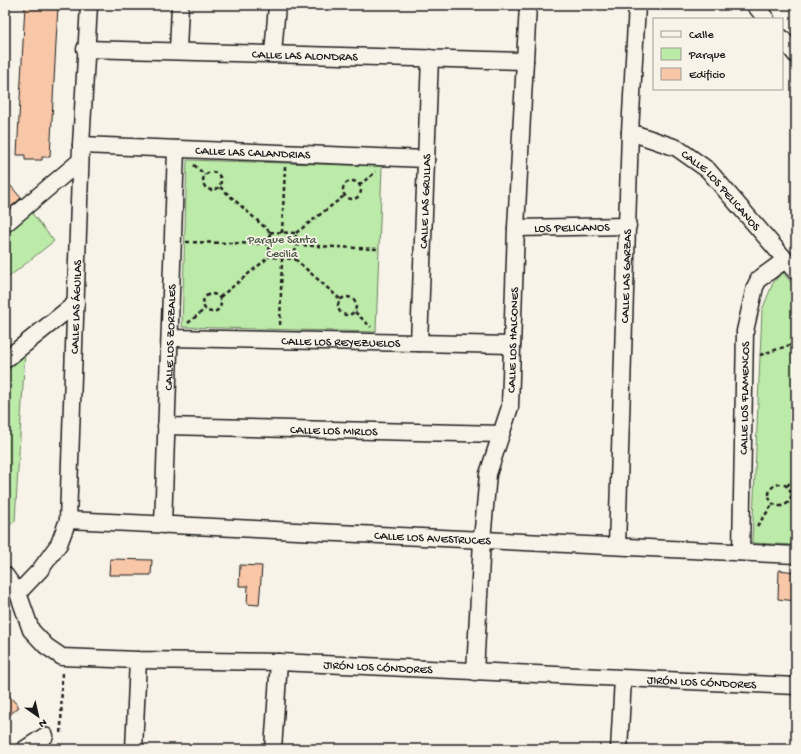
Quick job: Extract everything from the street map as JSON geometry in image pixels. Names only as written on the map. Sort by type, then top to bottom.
[{"type":"street","name":"CALLE LAS ÁGUILAS","points":[[18,593],[40,570],[59,544],[68,520],[80,153],[85,49],[89,5]]},
{"type":"street","points":[[178,51],[180,5]]},
{"type":"street","points":[[273,54],[277,5]]},
{"type":"street","name":"CALLE LOS HALCONES","points":[[475,672],[482,540],[488,474],[510,407],[516,228],[528,5]]},
{"type":"street","name":"CALLE LAS GARZAS","points":[[617,546],[630,132],[637,5]]},
{"type":"street","points":[[755,5],[765,18]]},
{"type":"street","points":[[783,39],[796,54]]},
{"type":"street","name":"CALLE LAS ALONDRAS","points":[[85,49],[525,61]]},
{"type":"street","name":"CALLE LAS GRULLAS","points":[[419,343],[430,58]]},
{"type":"street","name":"CALLE LOS PELICANOS","points":[[630,132],[677,148],[708,170],[796,272]]},
{"type":"street","name":"CALLE LAS CALANDRIAS","points":[[80,153],[176,149],[426,159]]},
{"type":"street","name":"CALLE LOS ZORZALES","points":[[163,524],[176,149]]},
{"type":"street","points":[[5,224],[80,153]]},
{"type":"street","name":"LOS PELICANOS","points":[[516,228],[628,226]]},
{"type":"street","name":"CALLE LOS FLAMENCOS","points":[[741,552],[744,331],[755,287],[760,279],[785,260]]},
{"type":"street","points":[[5,360],[76,303]]},
{"type":"street","name":"CALLE LOS REYEZUELOS","points":[[170,338],[512,345]]},
{"type":"street","name":"CALLE LOS MIRLOS","points":[[166,426],[501,434]]},
{"type":"street","name":"CALLE LOS AVESTRUCES","points":[[68,520],[796,555]]},
{"type":"street","points":[[5,575],[18,593],[31,630],[46,646],[62,657]]},
{"type":"street","name":"JIRÓN LOS CÓNDORES","points":[[62,657],[138,660],[279,662],[796,686]]},
{"type":"street","points":[[134,749],[138,660]]},
{"type":"street","points":[[272,749],[279,662]]},
{"type":"street","points":[[619,749],[623,679]]},
{"type":"street","points":[[25,749],[53,735]]},
{"type":"path","points":[[282,232],[286,153]]},
{"type":"path","points":[[359,185],[380,169]]},
{"type":"path","points":[[209,172],[217,173],[221,178],[220,187],[214,190],[208,189],[204,185],[204,176],[209,172]]},
{"type":"path","points":[[351,181],[359,185],[361,191],[359,197],[353,200],[347,199],[344,196],[342,188],[346,183],[351,181]]},
{"type":"path","points":[[220,187],[270,232],[296,233],[344,196]]},
{"type":"path","points":[[269,258],[270,232]]},
{"type":"path","points":[[295,258],[296,233]]},
{"type":"path","points":[[173,242],[270,244]]},
{"type":"path","points":[[296,245],[377,249]]},
{"type":"path","points":[[220,297],[269,258],[295,258],[341,300]]},
{"type":"path","points":[[280,340],[282,258]]},
{"type":"path","points":[[214,293],[220,297],[221,306],[217,311],[210,312],[203,307],[204,298],[208,294],[214,293]]},
{"type":"path","points":[[347,297],[352,298],[357,306],[355,312],[349,316],[340,313],[338,307],[341,300],[347,297]]},
{"type":"path","points":[[355,312],[374,330]]},
{"type":"path","points":[[744,361],[796,343]]},
{"type":"path","points":[[787,486],[796,476]]},
{"type":"path","points":[[777,484],[784,484],[787,486],[791,493],[790,500],[784,506],[777,506],[773,504],[768,495],[771,488],[777,484]]},
{"type":"path","points":[[53,735],[62,657]]},
{"type":"green space","name":"Parque Santa Cecilia","points":[[187,160],[382,166],[376,332],[182,327]]},
{"type":"green space","points":[[31,212],[54,241],[5,280],[5,233]]},
{"type":"green space","points":[[782,272],[796,288],[796,545],[752,543],[762,310],[773,283]]},
{"type":"green space","points":[[25,351],[15,521],[5,529],[5,368]]},
{"type":"building","points":[[25,5],[58,5],[50,157],[42,157],[42,160],[25,160],[25,155],[17,155]]},
{"type":"building","points":[[5,179],[21,198],[5,212]]},
{"type":"building","points":[[110,559],[152,560],[151,575],[109,575]]},
{"type":"building","points":[[240,565],[262,566],[259,605],[247,604],[248,586],[239,586]]},
{"type":"building","points":[[779,570],[796,572],[796,601],[778,599]]},
{"type":"building","points":[[5,691],[19,707],[5,719]]}]
